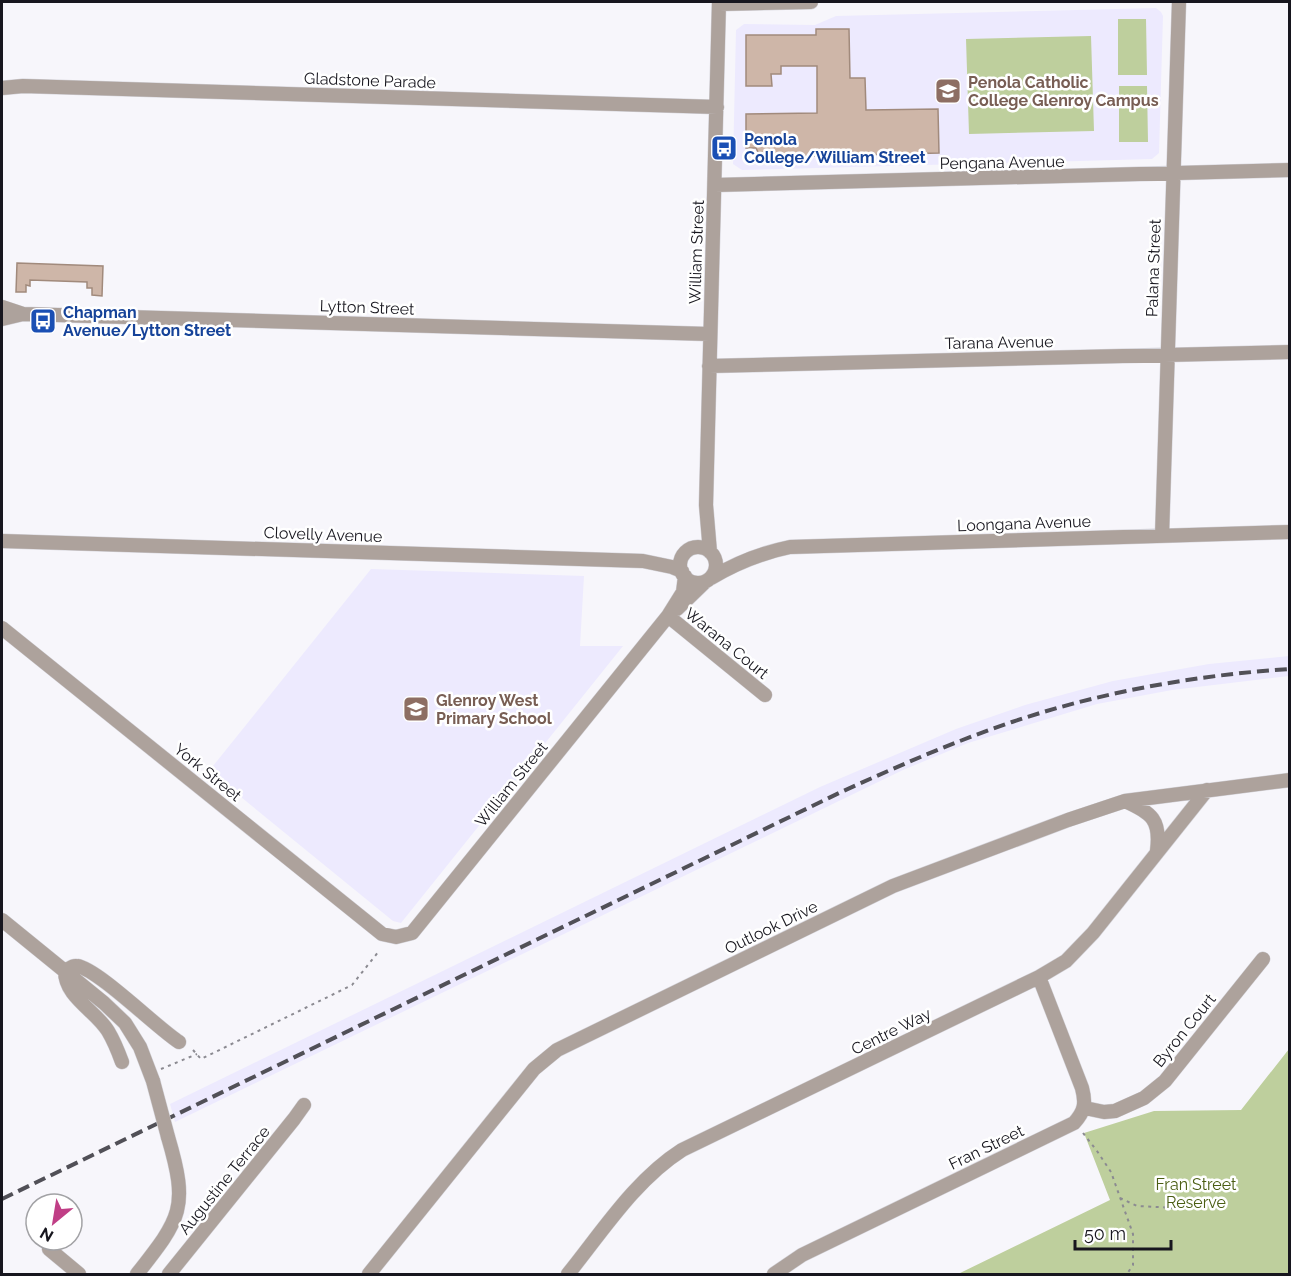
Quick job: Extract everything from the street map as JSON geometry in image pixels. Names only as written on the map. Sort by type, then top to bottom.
[{"type":"street","points":[[719,3],[811,2]]},
{"type":"street","name":"Palana Street","points":[[1162,536],[1179,2]]},
{"type":"street","name":"William Street","points":[[712,554],[706,504],[719,3]]},
{"type":"street","name":"Gladstone Parade","points":[[2,81],[23,86]]},
{"type":"street","name":"Gladstone Parade","points":[[2,88],[23,86],[717,107]]},
{"type":"street","name":"Pengana Avenue","points":[[715,185],[1290,170]]},
{"type":"street","name":"Lytton Street","points":[[2,307],[23,314]]},
{"type":"street","name":"Lytton Street","points":[[2,319],[23,314],[709,334]]},
{"type":"street","name":"Tarana Avenue","points":[[709,366],[1290,352]]},
{"type":"street","name":"William Street","points":[[688,551],[699,534],[706,504]]},
{"type":"street","name":"Loongana Avenue","points":[[712,554],[736,558],[790,547],[1290,532]]},
{"type":"street","name":"Clovelly Avenue","points":[[2,541],[643,561],[672,567],[683,574]]},
{"type":"street","points":[[699,547],[712,554],[716,568],[709,580],[695,582],[683,574],[681,566],[688,551],[699,547]]},
{"type":"street","name":"Clovelly Avenue","points":[[643,561],[688,551]]},
{"type":"street","name":"Loongana Avenue","points":[[709,580],[735,564],[760,554]]},
{"type":"street","name":"William Street","points":[[396,937],[412,933],[668,616],[683,592],[683,574]]},
{"type":"street","name":"William Street","points":[[668,616],[689,600],[709,580]]},
{"type":"street","name":"Warana Court","points":[[668,616],[765,695]]},
{"type":"street","name":"York Street","points":[[2,628],[382,934],[396,937]]},
{"type":"street","name":"Outlook Drive","points":[[369,1275],[534,1069],[557,1050],[893,886],[1068,820],[1125,801],[1290,780]]},
{"type":"street","name":"Centre Way","points":[[568,1275],[648,1174],[666,1160],[682,1150],[1040,977],[1066,961],[1093,933],[1207,790]]},
{"type":"street","points":[[1125,801],[1146,812],[1158,826],[1157,853]]},
{"type":"street","name":"Augustine Terrace","points":[[2,920],[125,1023],[156,1075],[162,1115],[179,1177],[179,1194],[176,1220],[165,1239],[137,1275]]},
{"type":"street","name":"Byron Court","points":[[1084,1108],[1104,1112],[1115,1111],[1144,1098],[1166,1081],[1263,958]]},
{"type":"street","points":[[122,1062],[113,1040],[102,1023],[69,990],[65,971],[76,966],[105,981],[179,1042]]},
{"type":"street","points":[[1040,977],[1082,1088],[1084,1108]]},
{"type":"street","name":"Augustine Terrace","points":[[169,1275],[304,1105]]},
{"type":"street","name":"Fran Street","points":[[774,1275],[802,1255],[1074,1123],[1084,1108]]},
{"type":"street","points":[[52,1252],[79,1275]]},
{"type":"path","points":[[193,1050],[201,1059],[352,985],[379,951]]},
{"type":"path","points":[[156,1075],[197,1054]]},
{"type":"path","points":[[1081,1132],[1098,1151],[1111,1172],[1133,1234],[1133,1265],[1127,1275]]},
{"type":"path","points":[[1120,1198],[1137,1206],[1176,1208]]},
{"type":"shaded area","name":"Penola Catholic College Glenroy Campus","points":[[1156,8],[1163,16],[1159,153],[1152,159],[742,170],[733,164],[736,30],[744,24],[815,25],[836,16]]},
{"type":"shaded area","name":"Glenroy West Primary School","points":[[371,569],[584,576],[580,646],[623,646],[401,923],[393,921],[209,771]]},
{"type":"shaded area","points":[[1289,656],[1289,676],[1172,690],[1097,704],[968,743],[903,770],[175,1122],[170,1104],[820,787],[956,729],[1025,705],[1113,681],[1209,664]]},
{"type":"green space","points":[[1118,19],[1146,19],[1147,75],[1118,75]]},
{"type":"green space","points":[[1091,36],[1094,131],[969,134],[966,39]]},
{"type":"green space","points":[[1119,86],[1147,86],[1148,142],[1119,142]]},
{"type":"green space","name":"Fran Street Reserve","points":[[1289,1049],[1289,1274],[958,1274],[1110,1200],[1084,1133],[1154,1111],[1241,1110]]},
{"type":"building","points":[[816,29],[849,29],[850,78],[865,78],[866,110],[938,109],[939,153],[774,157],[758,152],[756,148],[746,148],[746,114],[817,113],[817,66],[781,66],[781,74],[771,74],[772,86],[746,86],[746,35],[816,35]]},
{"type":"building","points":[[17,263],[103,266],[102,296],[92,295],[92,288],[87,288],[87,282],[30,280],[30,286],[26,285],[26,292],[16,292]]},
{"type":"railway","points":[[2,1199],[839,793],[925,755],[1012,722],[1080,702],[1184,680],[1290,669]]},
{"type":"place","name":"Penola Catholic College Glenroy Campus","points":[[948,91]]},
{"type":"place","name":"Penola College/William Street","points":[[724,148]]},
{"type":"place","name":"Chapman Avenue/Lytton Street","points":[[43,321]]},
{"type":"place","name":"Glenroy West Primary School","points":[[416,709]]}]
